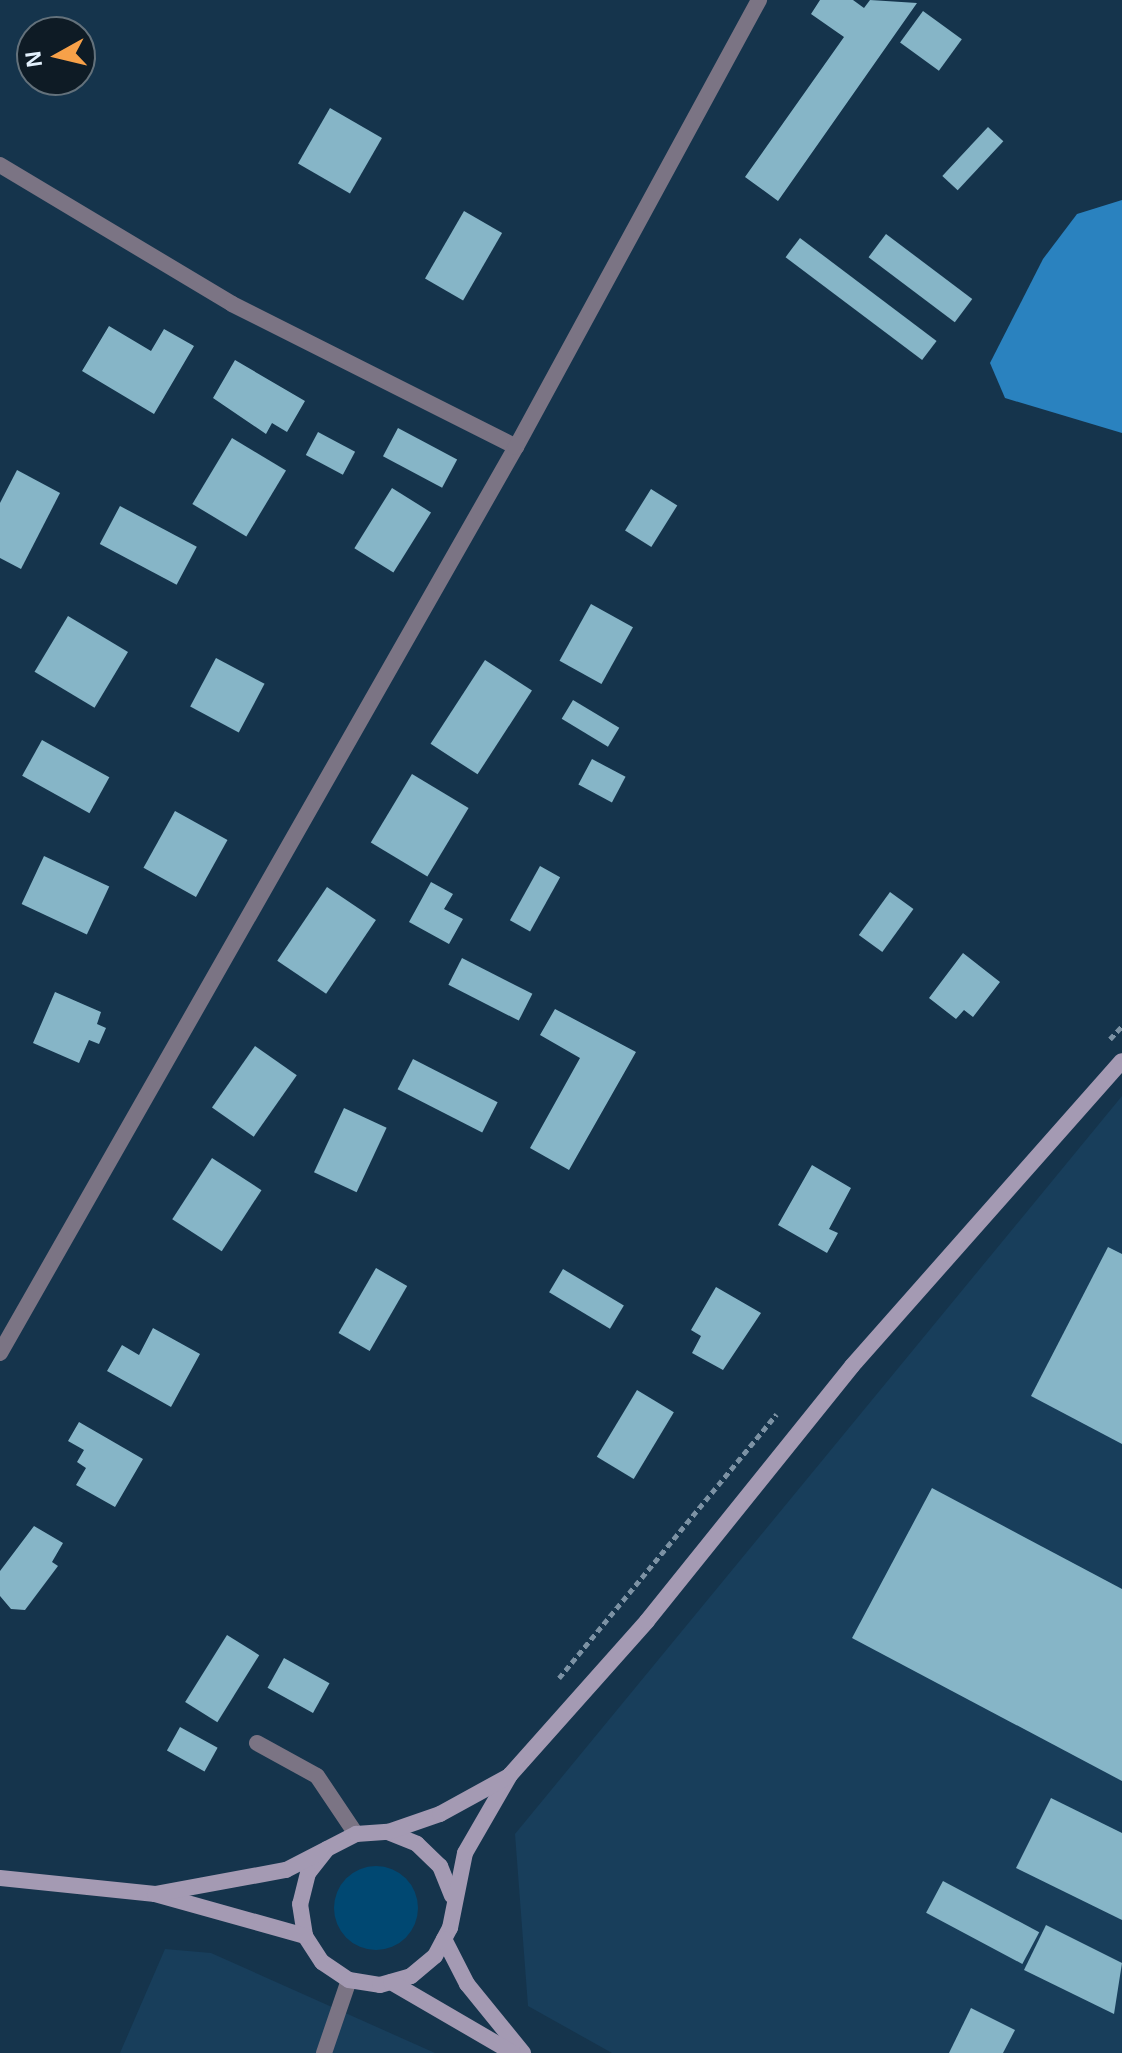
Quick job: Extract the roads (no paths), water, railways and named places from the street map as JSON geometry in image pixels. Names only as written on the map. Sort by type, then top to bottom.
[{"type":"street","points":[[0,1353],[516,447],[759,0]]},
{"type":"street","points":[[0,165],[232,304],[516,447]]},
{"type":"street","points":[[327,1849],[304,1889],[305,1936],[322,1962],[349,1980],[391,1982],[411,1976],[444,1939],[452,1896],[465,1853],[510,1775],[647,1621],[852,1366],[1122,1061]]},
{"type":"street","points":[[257,1743],[317,1776],[356,1834]]},
{"type":"street","points":[[155,1894],[263,1877],[356,1834],[388,1832],[510,1775]]},
{"type":"street","points":[[388,1832],[417,1844],[440,1866],[452,1896]]},
{"type":"street","points":[[0,1878],[155,1894],[305,1936]]},
{"type":"street","points":[[444,1939],[467,1984],[523,2053]]},
{"type":"street","points":[[324,2053],[349,1980]]},
{"type":"street","points":[[391,1982],[513,2053]]}]
